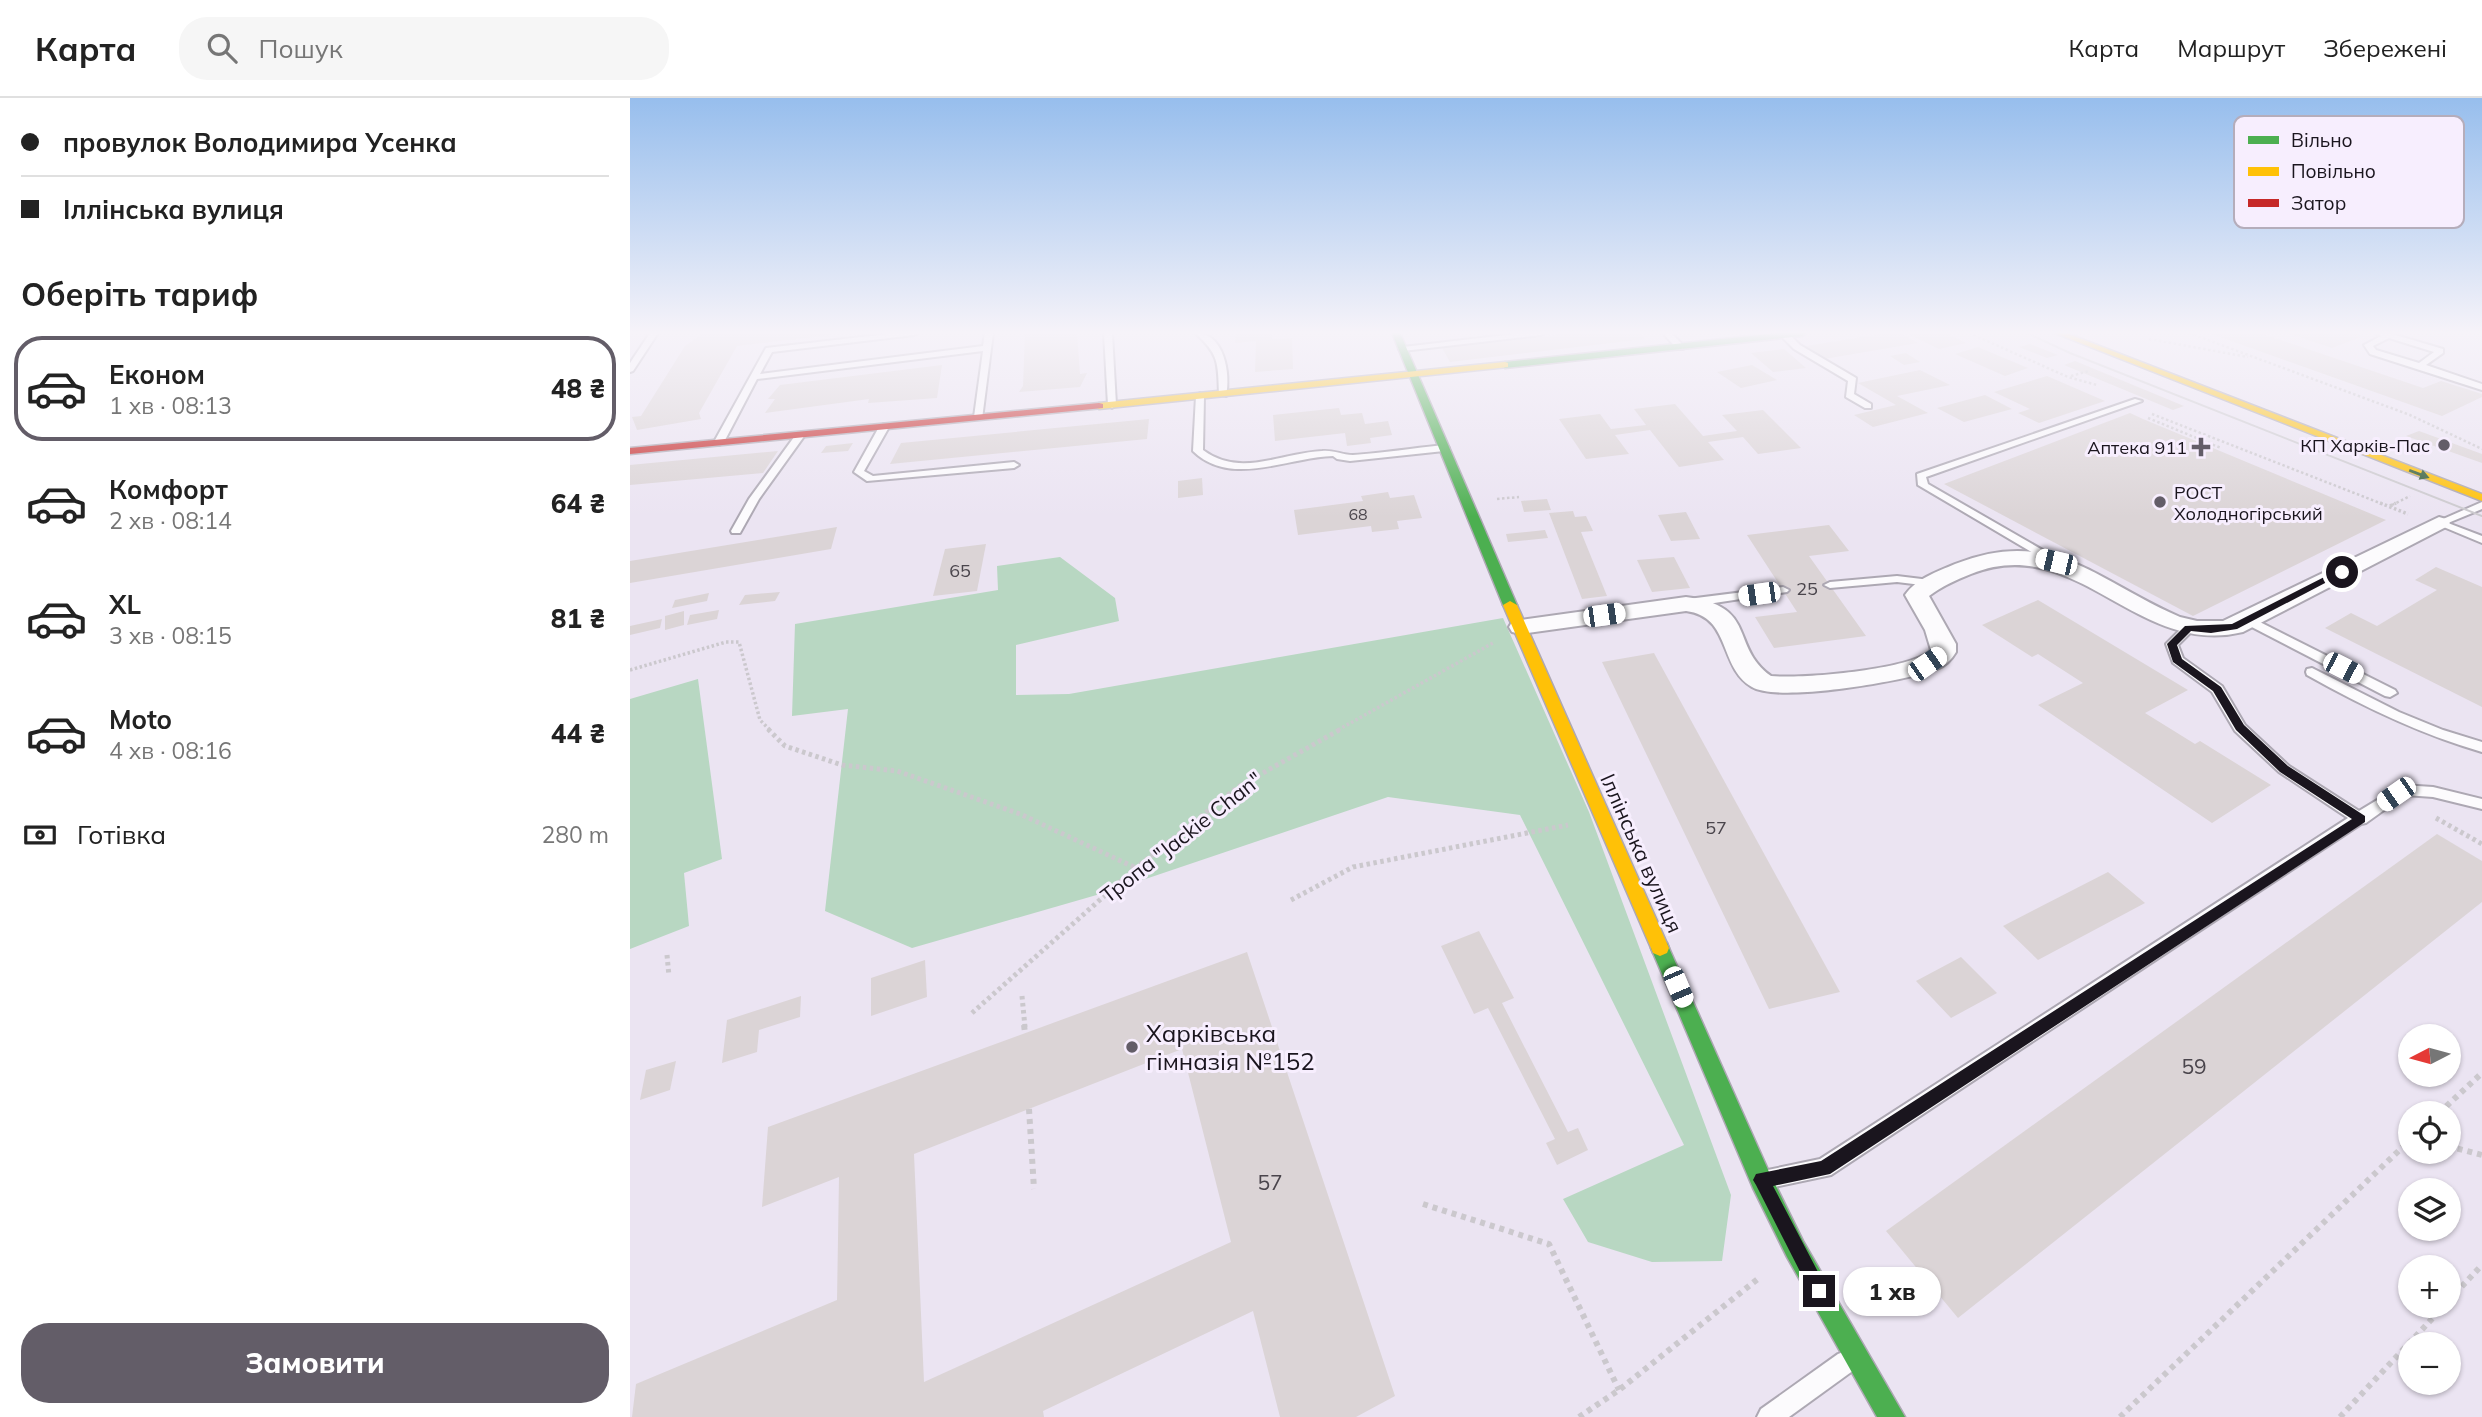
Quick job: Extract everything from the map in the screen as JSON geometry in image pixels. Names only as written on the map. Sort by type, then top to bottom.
[{"type":"street","points":[[630,451],[1217,395]]},
{"type":"street","name":"Іллінська вулиця","points":[[1423,395],[1487,564],[1500,594],[1521,628],[1761,1180],[1796,1249],[1892,1417]]},
{"type":"street","points":[[2217,395],[2482,498]]},
{"type":"street","points":[[2262,395],[2290,405]]},
{"type":"street","points":[[1521,628],[1685,604],[1707,607],[1724,620],[1749,670],[1764,684],[1784,685],[1927,664],[1944,652],[1944,639],[1924,611],[1917,595],[1930,583],[1992,558],[2028,555],[2056,562],[2163,618],[2189,628],[2211,630],[2234,627],[2440,523]]},
{"type":"lane","points":[[719,442],[745,395]]},
{"type":"lane","points":[[979,417],[982,395]]},
{"type":"lane","points":[[1111,395],[1112,405]]},
{"type":"lane","points":[[1849,395],[1868,406]]},
{"type":"lane","points":[[1200,396],[1198,451],[1206,460],[1219,465],[1243,467],[1320,452],[1350,458],[1444,448]]},
{"type":"lane","points":[[2056,562],[1923,485],[1921,476],[2138,401]]},
{"type":"lane","points":[[884,426],[859,472],[871,479],[1014,465]]},
{"type":"lane","points":[[736,531],[754,499],[800,435]]},
{"type":"lane","points":[[2440,523],[2482,505]]},
{"type":"lane","points":[[2440,523],[2482,540]]},
{"type":"lane","points":[[1830,585],[1897,579],[1930,583]]},
{"type":"lane","points":[[1685,604],[1783,590]]},
{"type":"lane","points":[[2248,620],[2390,693]]},
{"type":"lane","points":[[2189,628],[2172,644],[2177,660],[2217,689],[2240,728],[2284,769],[2361,819]]},
{"type":"lane","points":[[2312,672],[2352,695],[2442,737],[2482,747]]},
{"type":"lane","points":[[1761,1180],[1824,1168],[2402,790],[2433,792],[2482,804]]},
{"type":"lane","points":[[1769,1417],[1856,1355]]},
{"type":"path","points":[[2355,395],[2410,415],[2482,449]]},
{"type":"path","points":[[2154,415],[2411,515]]},
{"type":"path","points":[[2147,417],[2221,448]]},
{"type":"path","name":"Тропа \"Jackie Chan\"","points":[[972,1013],[1136,868],[1238,787],[1383,703],[1521,628]]},
{"type":"path","points":[[630,670],[726,642],[739,642],[760,720],[785,746],[842,765],[897,771],[1020,814],[1136,868]]},
{"type":"path","points":[[1290,900],[1353,867],[1604,819]]},
{"type":"path","points":[[667,956],[669,976]]},
{"type":"path","points":[[1023,996],[1025,1033]]},
{"type":"path","points":[[2452,1101],[2482,1073]]},
{"type":"path","points":[[1029,1108],[1034,1189]]},
{"type":"path","points":[[2461,1149],[2482,1155]]},
{"type":"path","points":[[2120,1417],[2398,1151]]},
{"type":"path","points":[[1423,1204],[1549,1244],[1619,1390]]},
{"type":"path","points":[[1579,1417],[1619,1390],[1796,1249]]},
{"type":"path","points":[[2461,1287],[2482,1265]]},
{"type":"path","points":[[2340,1417],[2433,1318]]},
{"type":"green space","points":[[1060,557],[1115,598],[1119,621],[1016,645],[1016,695],[1069,694],[1503,618],[1589,812],[1731,1195],[1722,1261],[1652,1262],[1588,1242],[1563,1199],[1684,1145],[1520,815],[1388,797],[1107,892],[912,948],[825,911],[848,709],[792,716],[795,624],[998,590],[997,566]]},
{"type":"green space","points":[[698,679],[722,859],[684,873],[689,926],[630,949],[630,699]]},
{"type":"building","points":[[654,395],[709,395],[699,413],[701,419],[637,430],[632,417],[641,416]]},
{"type":"building","points":[[772,395],[938,395],[937,398],[868,403],[869,399],[765,413],[775,399],[768,399]]},
{"type":"building","points":[[1878,395],[1904,395],[1897,396],[1928,413],[1873,427],[1854,415],[1896,405]]},
{"type":"building","points":[[1985,395],[2012,409],[1964,422],[1937,408]]},
{"type":"building","points":[[1999,395],[2090,395],[2105,401],[2039,423],[2018,413],[2030,409]]},
{"type":"building","points":[[2136,395],[2156,395],[2184,406],[2173,410]]},
{"type":"building","points":[[2382,395],[2482,395],[2482,397],[2442,416]]},
{"type":"building","points":[[1675,404],[1703,436],[1737,431],[1722,415],[1763,410],[1801,448],[1758,454],[1743,437],[1708,442],[1724,460],[1679,467],[1650,430],[1615,435],[1629,454],[1586,459],[1559,419],[1600,414],[1611,429],[1646,425],[1634,409]]},
{"type":"building","points":[[1339,408],[1341,415],[1362,413],[1365,424],[1388,421],[1392,435],[1370,438],[1371,443],[1347,446],[1345,433],[1275,441],[1273,415]]},
{"type":"building","name":"РОСТ Холодногірський","points":[[2130,413],[2386,520],[2193,616],[1944,484]]},
{"type":"building","points":[[1149,419],[1147,439],[890,464],[901,443]]},
{"type":"building","name":"КП Харків-Пас","points":[[2419,431],[2482,454],[2482,463],[2406,436]]},
{"type":"building","points":[[853,443],[848,451],[821,453],[826,446]]},
{"type":"building","points":[[778,451],[763,473],[630,485],[630,465]]},
{"type":"building","points":[[1202,478],[1203,495],[1178,498],[1178,481]]},
{"type":"building","points":[[1388,492],[1390,498],[1414,495],[1422,518],[1397,521],[1399,529],[1372,532],[1371,526],[1298,535],[1294,510],[1363,501],[1361,496]]},
{"type":"building","points":[[1547,499],[1551,510],[1524,512],[1521,501]]},
{"type":"building","points":[[1573,511],[1575,517],[1586,516],[1593,531],[1581,532],[1607,596],[1582,599],[1549,513]]},
{"type":"building","points":[[1686,512],[1700,539],[1671,541],[1658,515]]},
{"type":"building","points":[[1829,525],[1849,551],[1809,556],[1866,636],[1774,648],[1755,617],[1797,612],[1747,535]]},
{"type":"building","points":[[837,527],[831,549],[630,583],[630,561]]},
{"type":"building","points":[[1545,530],[1548,538],[1508,542],[1506,534]]},
{"type":"building","points":[[986,544],[977,591],[933,596],[945,549]]},
{"type":"building","points":[[1674,557],[1690,588],[1652,592],[1637,560]]},
{"type":"building","points":[[2436,567],[2482,587],[2482,707],[2325,628],[2351,613],[2377,626],[2437,590],[2415,580]]},
{"type":"building","points":[[780,592],[775,601],[739,605],[745,595]]},
{"type":"building","points":[[709,593],[707,601],[672,608],[675,600]]},
{"type":"building","points":[[2038,600],[2188,690],[2145,713],[2195,744],[2200,741],[2271,785],[2212,823],[2038,705],[2083,683],[2038,654],[2032,657],[1982,625]]},
{"type":"building","points":[[719,610],[717,619],[687,625],[690,615]]},
{"type":"building","points":[[684,611],[684,625],[665,630],[665,616]]},
{"type":"building","points":[[662,619],[660,628],[630,635],[630,626]]},
{"type":"building","points":[[1654,653],[1840,992],[1769,1009],[1602,662]]},
{"type":"building","points":[[2437,834],[2482,861],[2482,902],[1958,1318],[1886,1231]]},
{"type":"building","points":[[2108,872],[2145,903],[2038,960],[2003,926]]},
{"type":"building","points":[[1479,931],[1514,998],[1502,1003],[1568,1132],[1578,1128],[1588,1150],[1557,1165],[1546,1143],[1555,1139],[1488,1008],[1474,1014],[1441,946]]},
{"type":"building","points":[[1247,952],[1395,1396],[1356,1417],[1280,1417],[1253,1311],[1043,1411],[1044,1417],[632,1417],[636,1384],[837,1300],[839,1177],[762,1207],[768,1127]],"holes":[[[1182,1049],[1231,1242],[924,1382],[914,1154]]]},
{"type":"building","points":[[1961,957],[1997,993],[1951,1018],[1916,981]]},
{"type":"building","points":[[925,960],[927,997],[871,1016],[871,978]]},
{"type":"building","points":[[801,996],[800,1017],[759,1030],[757,1052],[722,1063],[727,1020]]},
{"type":"building","points":[[676,1061],[670,1090],[640,1100],[646,1070]]},
{"type":"tram line","points":[[2175,395],[2482,516]]},
{"type":"traffic: fast","points":[[1422,395],[1510,605]]},
{"type":"traffic: fast","points":[[1660,948],[1761,1180],[1795,1249],[1892,1417]]},
{"type":"traffic: slow","points":[[1099,406],[1212,395]]},
{"type":"traffic: slow","points":[[2217,395],[2482,498]]},
{"type":"traffic: slow","points":[[1510,605],[1660,948]]},
{"type":"traffic: jam","points":[[630,451],[1099,406]]},
{"type":"place","name":"КП Харків-Пас","points":[[2444,445]]},
{"type":"place","name":"Аптека 911","points":[[2201,447]]},
{"type":"place","name":"РОСТ Холодногірський","points":[[2160,502]]},
{"type":"place","name":"Харківська гімназія №152","points":[[1132,1047]]},
{"type":"route","points":[[1819,1291],[1761,1180],[1824,1168],[2361,819],[2284,769],[2240,728],[2217,689],[2177,660],[2172,644],[2189,628],[2211,630],[2234,627],[2342,572]]}]
